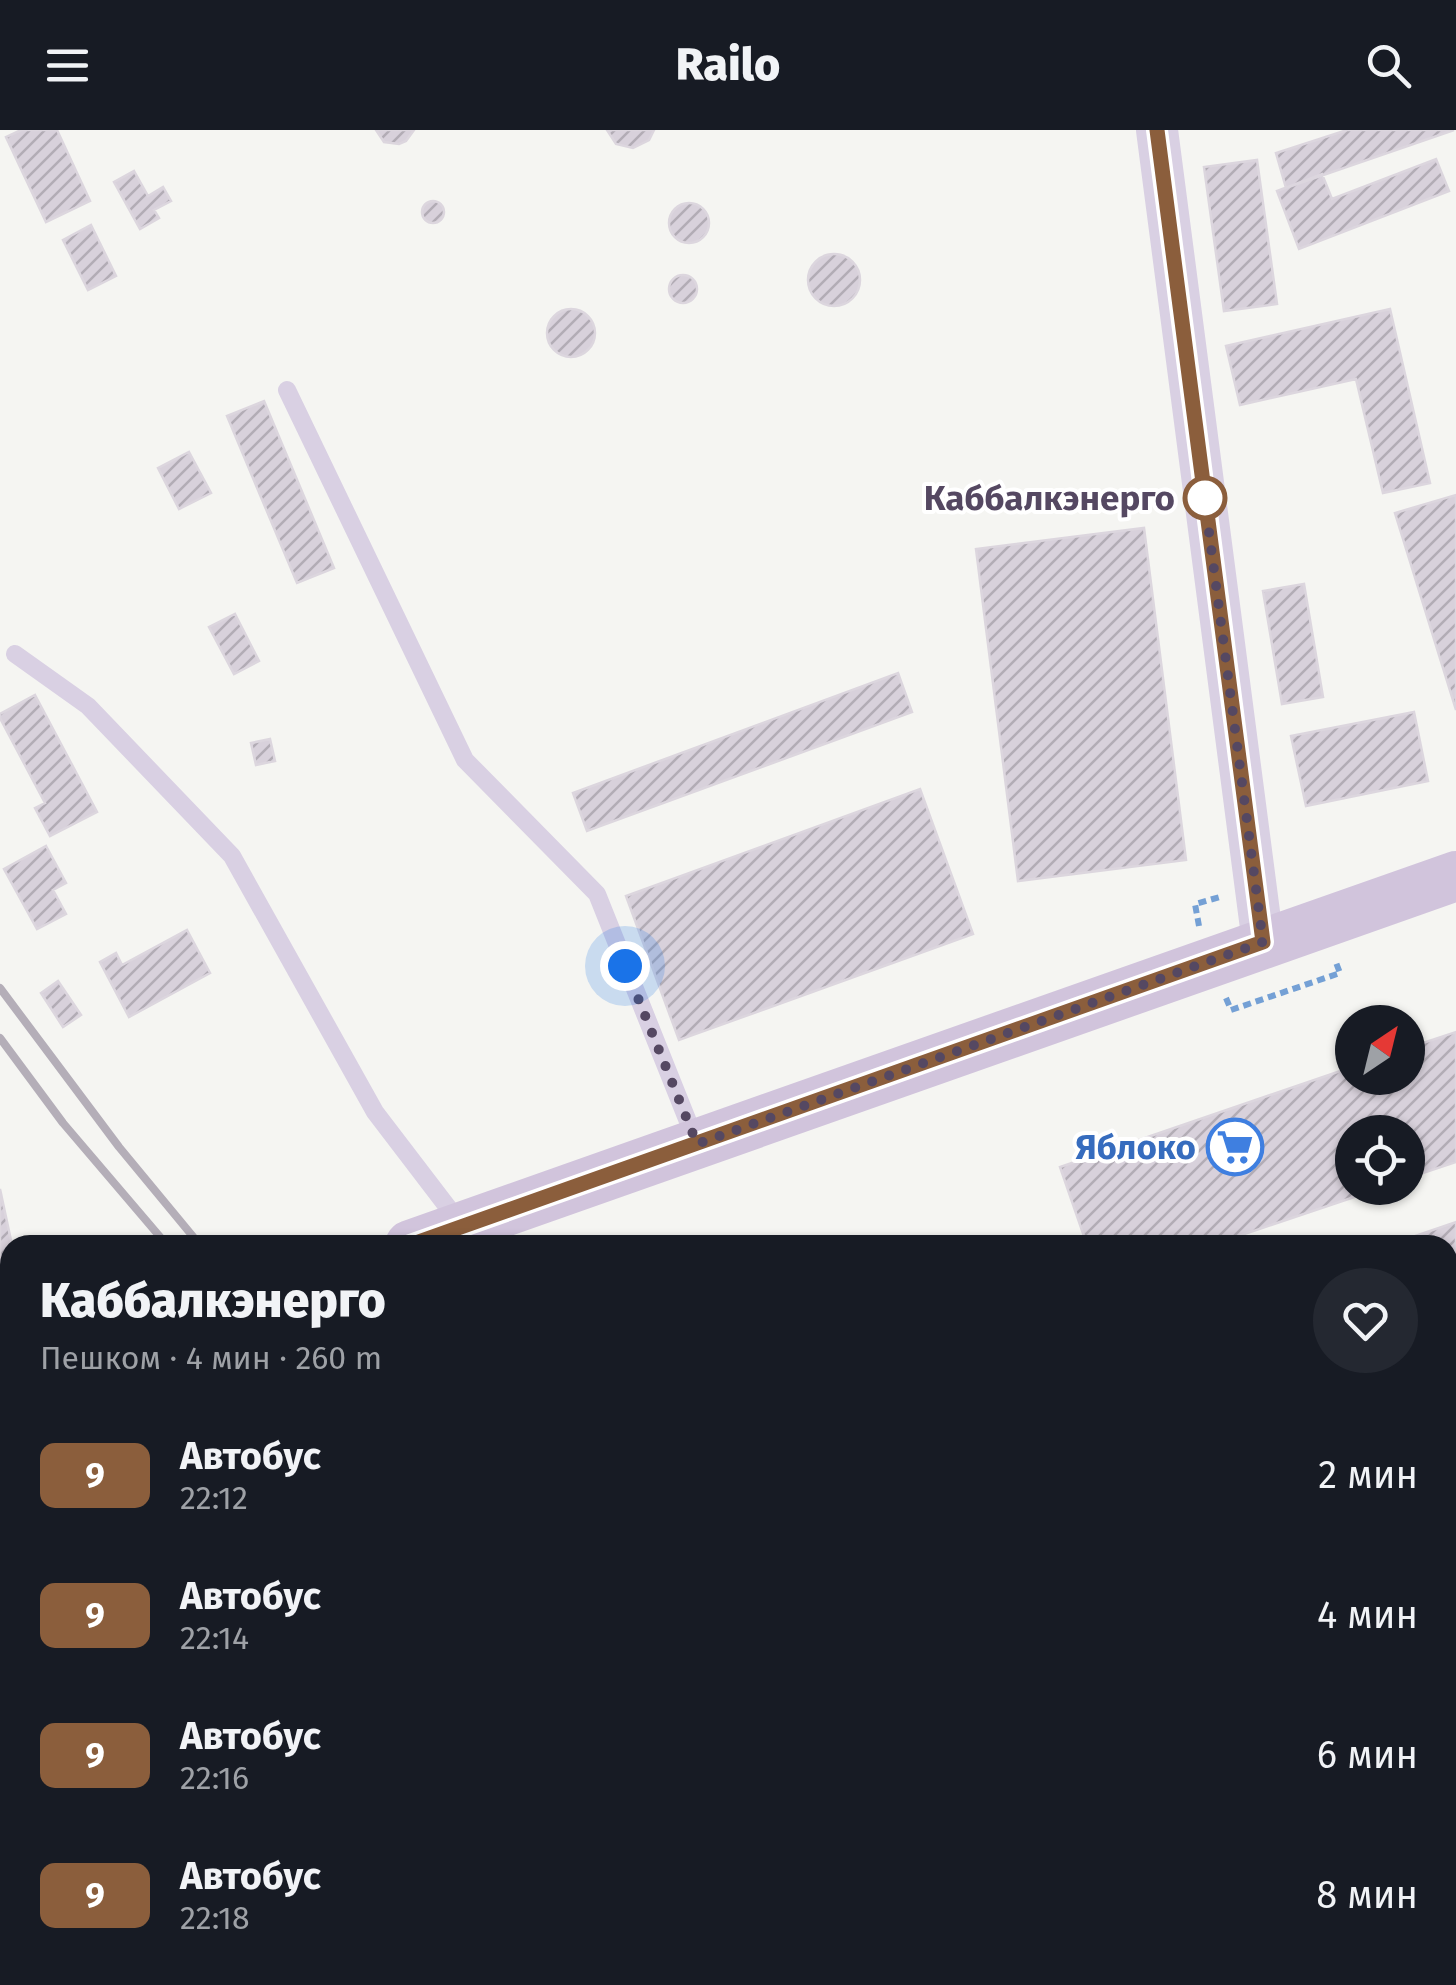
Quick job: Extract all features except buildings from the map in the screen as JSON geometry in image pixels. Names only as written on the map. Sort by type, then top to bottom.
[{"type":"main road","points":[[437,1235],[1456,876]]},
{"type":"street","points":[[1157,130],[1263,942]]},
{"type":"lane","points":[[287,390],[465,760],[596,894],[697,1144]]},
{"type":"lane","points":[[14,654],[88,706],[232,856],[375,1112],[462,1226]]},
{"type":"path","points":[[1200,932],[1196,904],[1223,896]]},
{"type":"path","points":[[1223,993],[1231,1010],[1340,973],[1332,954]]},
{"type":"railway","points":[[0,988],[119,1147],[192,1235]]},
{"type":"railway","points":[[0,1038],[63,1123],[158,1235]]},
{"type":"bus line","name":"9","points":[[437,1235],[1263,942],[1157,130]]},
{"type":"place","name":"Каббалкэнерго","points":[[1205,498]]},
{"type":"place","name":"Яблоко","points":[[1235,1147]]},
{"type":"route","points":[[625,966],[697,1144],[1263,942],[1204,494],[1205,498]]}]
